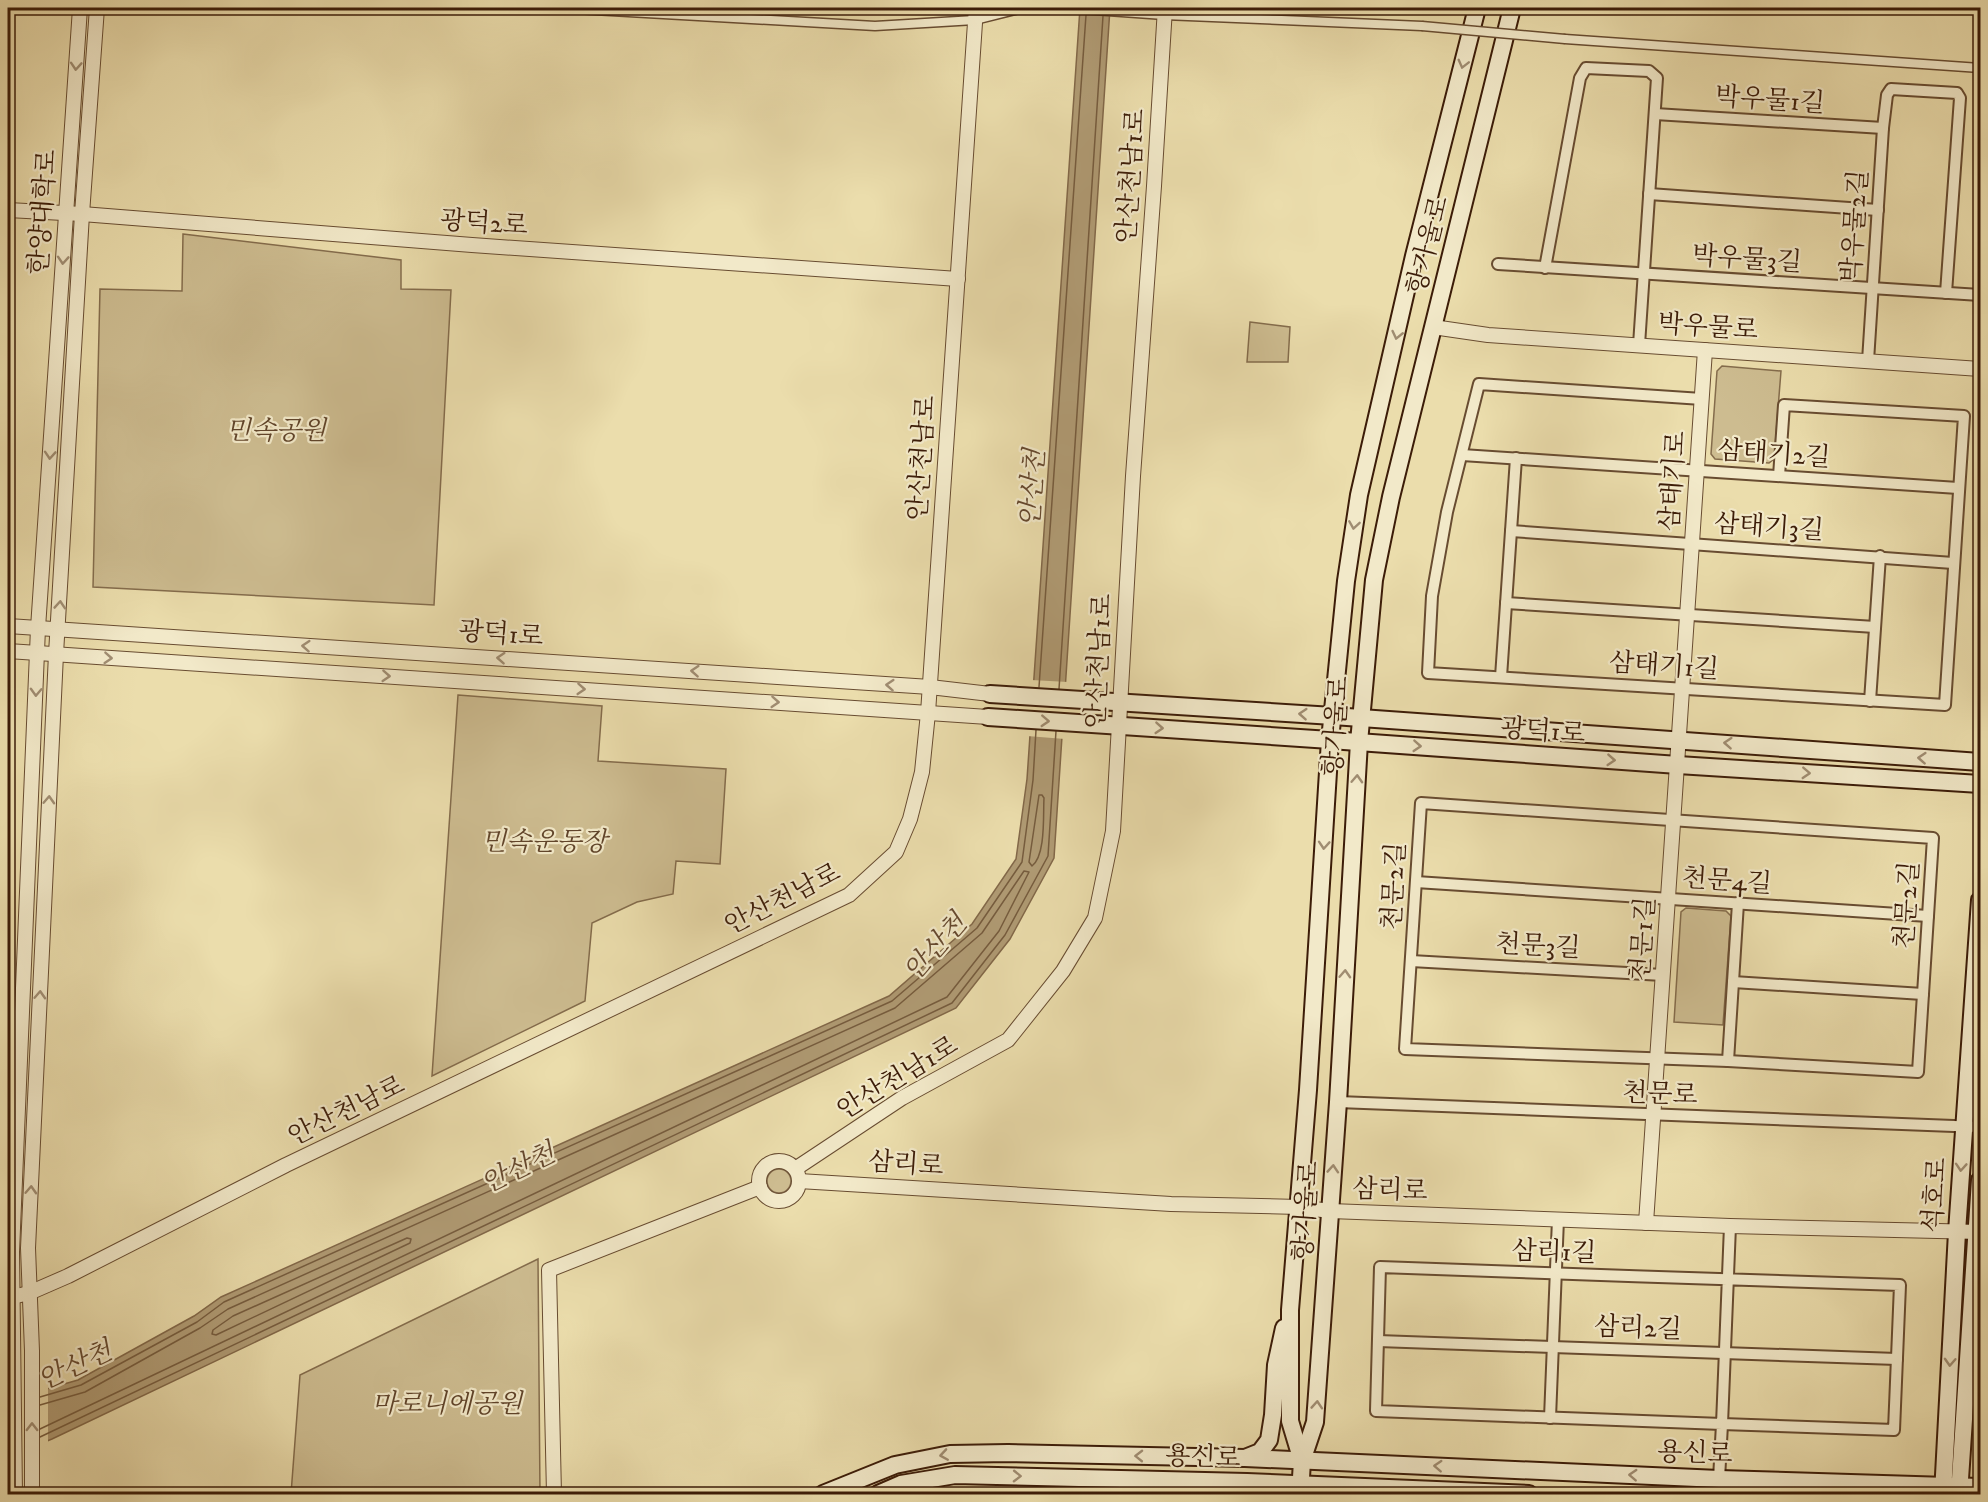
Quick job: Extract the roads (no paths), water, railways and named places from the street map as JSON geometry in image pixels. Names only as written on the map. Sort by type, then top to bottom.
[{"type":"main road","name":"항가울로","points":[[1302,1461],[1290,1421],[1290,1310],[1308,1090],[1330,740],[1346,581],[1359,495],[1414,256],[1477,8]]},
{"type":"main road","name":"항가울로","points":[[1300,1490],[1302,1461],[1316,1422],[1359,742],[1374,580],[1391,497],[1512,8]]},
{"type":"main road","name":"광덕1로","points":[[990,694],[1980,762]]},
{"type":"main road","name":"광덕1로","points":[[988,717],[1980,784]]},
{"type":"main road","name":"석호로","points":[[1951,1491],[1957,1232],[1972,1126],[1980,900]]},
{"type":"main road","name":"석호로","points":[[1951,1491],[1979,1232],[1980,1180]]},
{"type":"main road","points":[[1245,1458],[1260,1452],[1269,1440],[1279,1348],[1290,1310]]},
{"type":"main road","name":"용신로","points":[[823,1494],[894,1465],[950,1454],[1245,1458],[1951,1491],[1980,1487]]},
{"type":"main road","name":"용신로","points":[[878,1494],[955,1475],[1300,1490],[1529,1494]]},
{"type":"street","name":"한양대학로","points":[[15,1493],[15,1356],[9,1298],[38,628],[80,8]]},
{"type":"street","name":"한양대학로","points":[[32,1490],[32,1351],[28,1248],[56,654],[82,214],[97,8]]},
{"type":"street","points":[[558,8],[875,26],[1023,8]]},
{"type":"street","points":[[1065,8],[1146,14],[1164,11],[1422,26],[1565,39],[1980,68]]},
{"type":"street","name":"안산천남1로","points":[[797,1175],[902,1098],[1008,1040],[1064,971],[1095,918],[1113,831],[1125,604],[1164,11]]},
{"type":"street","name":"안산천남로","points":[[9,1298],[29,1293],[68,1276],[286,1166],[849,895],[896,852],[910,819],[922,772],[928,713],[976,14]]},
{"type":"street","points":[[1545,268],[1580,78],[1586,68],[1649,71],[1657,78],[1640,345]]},
{"type":"street","name":"박우물2길","points":[[1868,361],[1883,129],[1887,95],[1891,89],[1957,93],[1960,98],[1946,293]]},
{"type":"street","name":"박우물1길","points":[[1654,114],[1883,129]]},
{"type":"street","points":[[1649,194],[1878,210]]},
{"type":"street","name":"광덕2로","points":[[8,210],[958,279]]},
{"type":"street","name":"박우물3길","points":[[1498,264],[1980,296]]},
{"type":"street","name":"박우물로","points":[[1433,327],[1488,335],[1980,369]]},
{"type":"street","name":"삼태기로","points":[[1678,765],[1705,350]]},
{"type":"street","name":"삼태기1길","points":[[1702,399],[1479,384],[1447,512],[1432,596],[1428,673],[1945,705],[1964,416],[1784,405],[1779,476]]},
{"type":"street","name":"삼태기2길","points":[[1462,455],[1958,488]]},
{"type":"street","points":[[1501,677],[1516,458]]},
{"type":"street","name":"삼태기3길","points":[[1511,531],[1953,563]]},
{"type":"street","points":[[1870,700],[1881,556]]},
{"type":"street","points":[[1506,603],[1875,627]]},
{"type":"street","name":"광덕1로","points":[[8,626],[930,687],[990,694]]},
{"type":"street","name":"광덕1로","points":[[8,651],[988,717]]},
{"type":"street","name":"천문1길","points":[[1646,1223],[1678,765]]},
{"type":"street","name":"천문2길","points":[[1421,803],[1933,838],[1917,1072],[1728,1061],[1405,1049],[1416,882],[1421,803]]},
{"type":"street","name":"천문4길","points":[[1416,882],[1928,916]]},
{"type":"street","points":[[1728,1061],[1738,903]]},
{"type":"street","name":"천문3길","points":[[1411,961],[1663,975]]},
{"type":"street","points":[[1733,982],[1923,994]]},
{"type":"street","name":"천문로","points":[[1338,1102],[1652,1116],[1972,1126]]},
{"type":"street","points":[[786,1162],[797,1175],[795,1193],[784,1200],[772,1200],[762,1192],[760,1187],[760,1174],[768,1164],[786,1162]]},
{"type":"street","name":"삼리로","points":[[797,1175],[1171,1204],[1299,1207],[1330,1211],[1730,1226],[1979,1232]]},
{"type":"street","points":[[554,1494],[549,1270],[760,1187]]},
{"type":"street","points":[[1550,1418],[1558,1220]]},
{"type":"street","points":[[1719,1479],[1730,1226]]},
{"type":"street","name":"삼리1길","points":[[1380,1267],[1555,1274],[1900,1285],[1894,1430],[1376,1411],[1380,1267]]},
{"type":"street","name":"삼리2길","points":[[1378,1341],[1897,1359]]},
{"type":"water","name":"안산천","points":[[1080,8],[1110,8],[1054,858],[1010,939],[956,1008],[52,1439],[8,1457],[8,1400],[78,1380],[194,1316],[221,1297],[889,996],[972,924],[1016,859],[1027,779]]},
{"type":"park label","name":"민속공원","points":[[276,430]]},
{"type":"park label","name":"민속운동장","points":[[544,841]]},
{"type":"park label","name":"마로니에공원","points":[[447,1403]]}]
